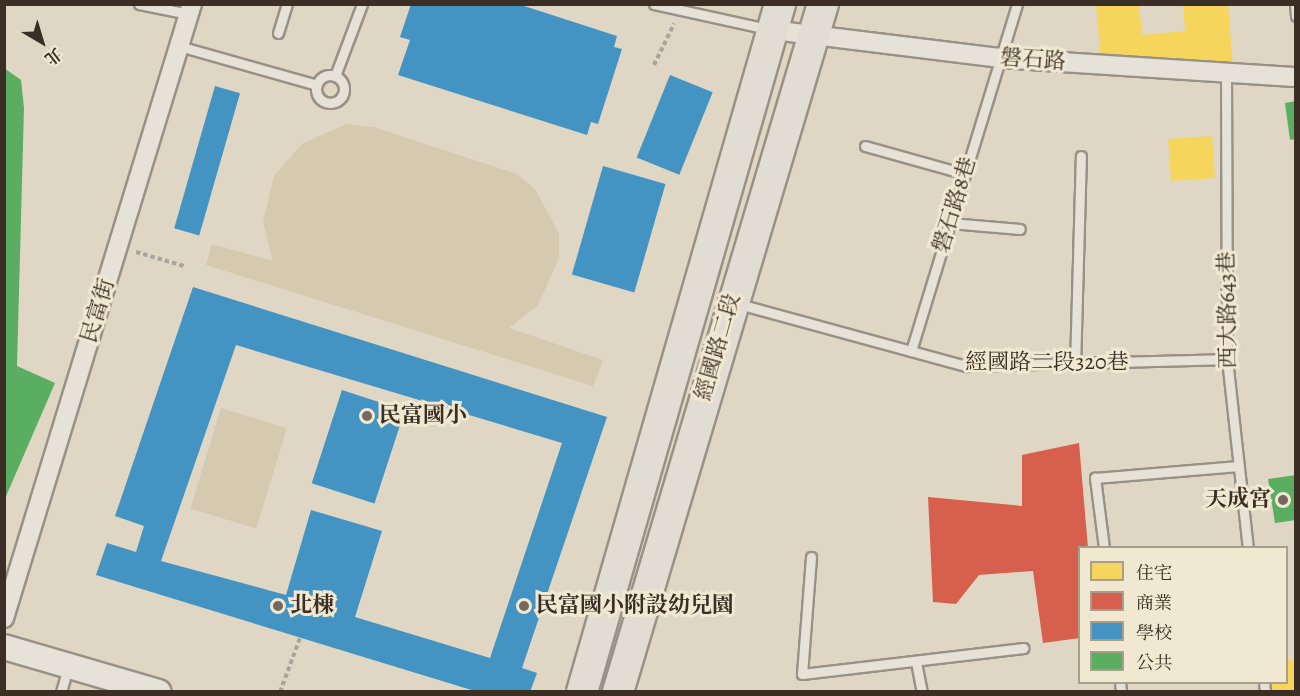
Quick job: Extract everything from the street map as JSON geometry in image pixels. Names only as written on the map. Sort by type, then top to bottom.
[{"type":"main road","name":"經國路二段","points":[[618,692],[731,302],[823,4]]},
{"type":"main road","name":"經國路二段","points":[[582,692],[776,17]]},
{"type":"street","name":"民富街","points":[[4,618],[190,9]]},
{"type":"street","name":"磐石路","points":[[776,17],[814,36],[1000,58],[1296,77]]},
{"type":"street","points":[[4,647],[159,692]]},
{"type":"lane","points":[[138,4],[190,9]]},
{"type":"lane","points":[[278,33],[287,4]]},
{"type":"lane","points":[[335,76],[362,4]]},
{"type":"lane","points":[[654,4],[678,12],[776,17]]},
{"type":"lane","name":"磐石路8巷","points":[[911,351],[1017,4]]},
{"type":"lane","points":[[1295,4],[1296,16]]},
{"type":"lane","points":[[179,46],[317,85]]},
{"type":"lane","name":"西大路643巷","points":[[1226,72],[1227,359],[1248,546]]},
{"type":"lane","points":[[326,76],[335,76],[344,86],[335,102],[322,100],[317,85],[326,76]]},
{"type":"lane","points":[[865,146],[965,174]]},
{"type":"lane","points":[[1075,367],[1081,156]]},
{"type":"lane","points":[[950,223],[1020,229]]},
{"type":"lane","name":"經國路二段320巷","points":[[731,302],[966,366],[1075,367],[1227,359]]},
{"type":"lane","points":[[1104,546],[1095,478],[1239,466]]},
{"type":"lane","points":[[810,557],[802,674],[1023,648]]},
{"type":"lane","points":[[916,662],[922,692]]},
{"type":"lane","points":[[61,692],[69,666]]},
{"type":"path","points":[[654,64],[678,12]]},
{"type":"path","points":[[118,247],[184,266]]},
{"type":"path","points":[[280,692],[300,638]]},
{"type":"shaded area","points":[[346,124],[374,127],[517,174],[535,189],[559,234],[559,258],[538,305],[509,328],[603,360],[593,386],[206,265],[212,244],[273,261],[263,222],[274,176],[302,144]]},
{"type":"shaded area","points":[[221,408],[287,428],[256,529],[190,508]]},
{"type":"building: 住宅","points":[[1096,4],[1139,4],[1142,35],[1185,31],[1183,4],[1228,4],[1233,67],[1204,60],[1177,63],[1176,57],[1101,61]]},
{"type":"building: 住宅","points":[[1212,136],[1215,178],[1171,181],[1168,139]]},
{"type":"building: 住宅","points":[[1296,659],[1296,692],[1272,692],[1271,684],[1288,684],[1288,660]]},
{"type":"building: 商業","points":[[1079,443],[1088,546],[1078,546],[1078,638],[1043,643],[1033,571],[979,575],[956,604],[933,602],[928,497],[1022,506],[1022,455]]},
{"type":"building: 學校","points":[[411,4],[518,4],[617,36],[614,47],[622,49],[598,124],[591,122],[587,135],[398,75],[410,40],[400,37]]},
{"type":"building: 學校","points":[[670,75],[713,92],[679,175],[637,158]]},
{"type":"building: 學校","points":[[215,86],[240,93],[199,235],[174,228]]},
{"type":"building: 學校","points":[[603,166],[665,184],[634,293],[572,275]]},
{"type":"building: 學校","points":[[193,287],[607,417],[522,668],[537,673],[530,692],[478,692],[96,575],[107,543],[136,552],[144,526],[115,516]],"holes":[[[236,345],[562,443],[490,658],[355,617],[382,531],[311,510],[286,595],[161,561]]]},
{"type":"building: 學校","points":[[342,390],[405,410],[374,504],[312,483]]},
{"type":"building: 公共","points":[[4,68],[21,80],[24,108],[17,366],[55,383],[4,501]]},
{"type":"building: 公共","points":[[1296,101],[1296,139],[1290,140],[1285,103]]},
{"type":"building: 公共","name":"天成宮","points":[[1296,475],[1296,520],[1275,523],[1268,479]]},
{"type":"place","name":"民富國小","points":[[367,416]]},
{"type":"place","name":"天成宮","points":[[1283,500]]},
{"type":"place","name":"北棟","points":[[278,606]]},
{"type":"place","name":"民富國小附設幼兒園","points":[[524,606]]}]
